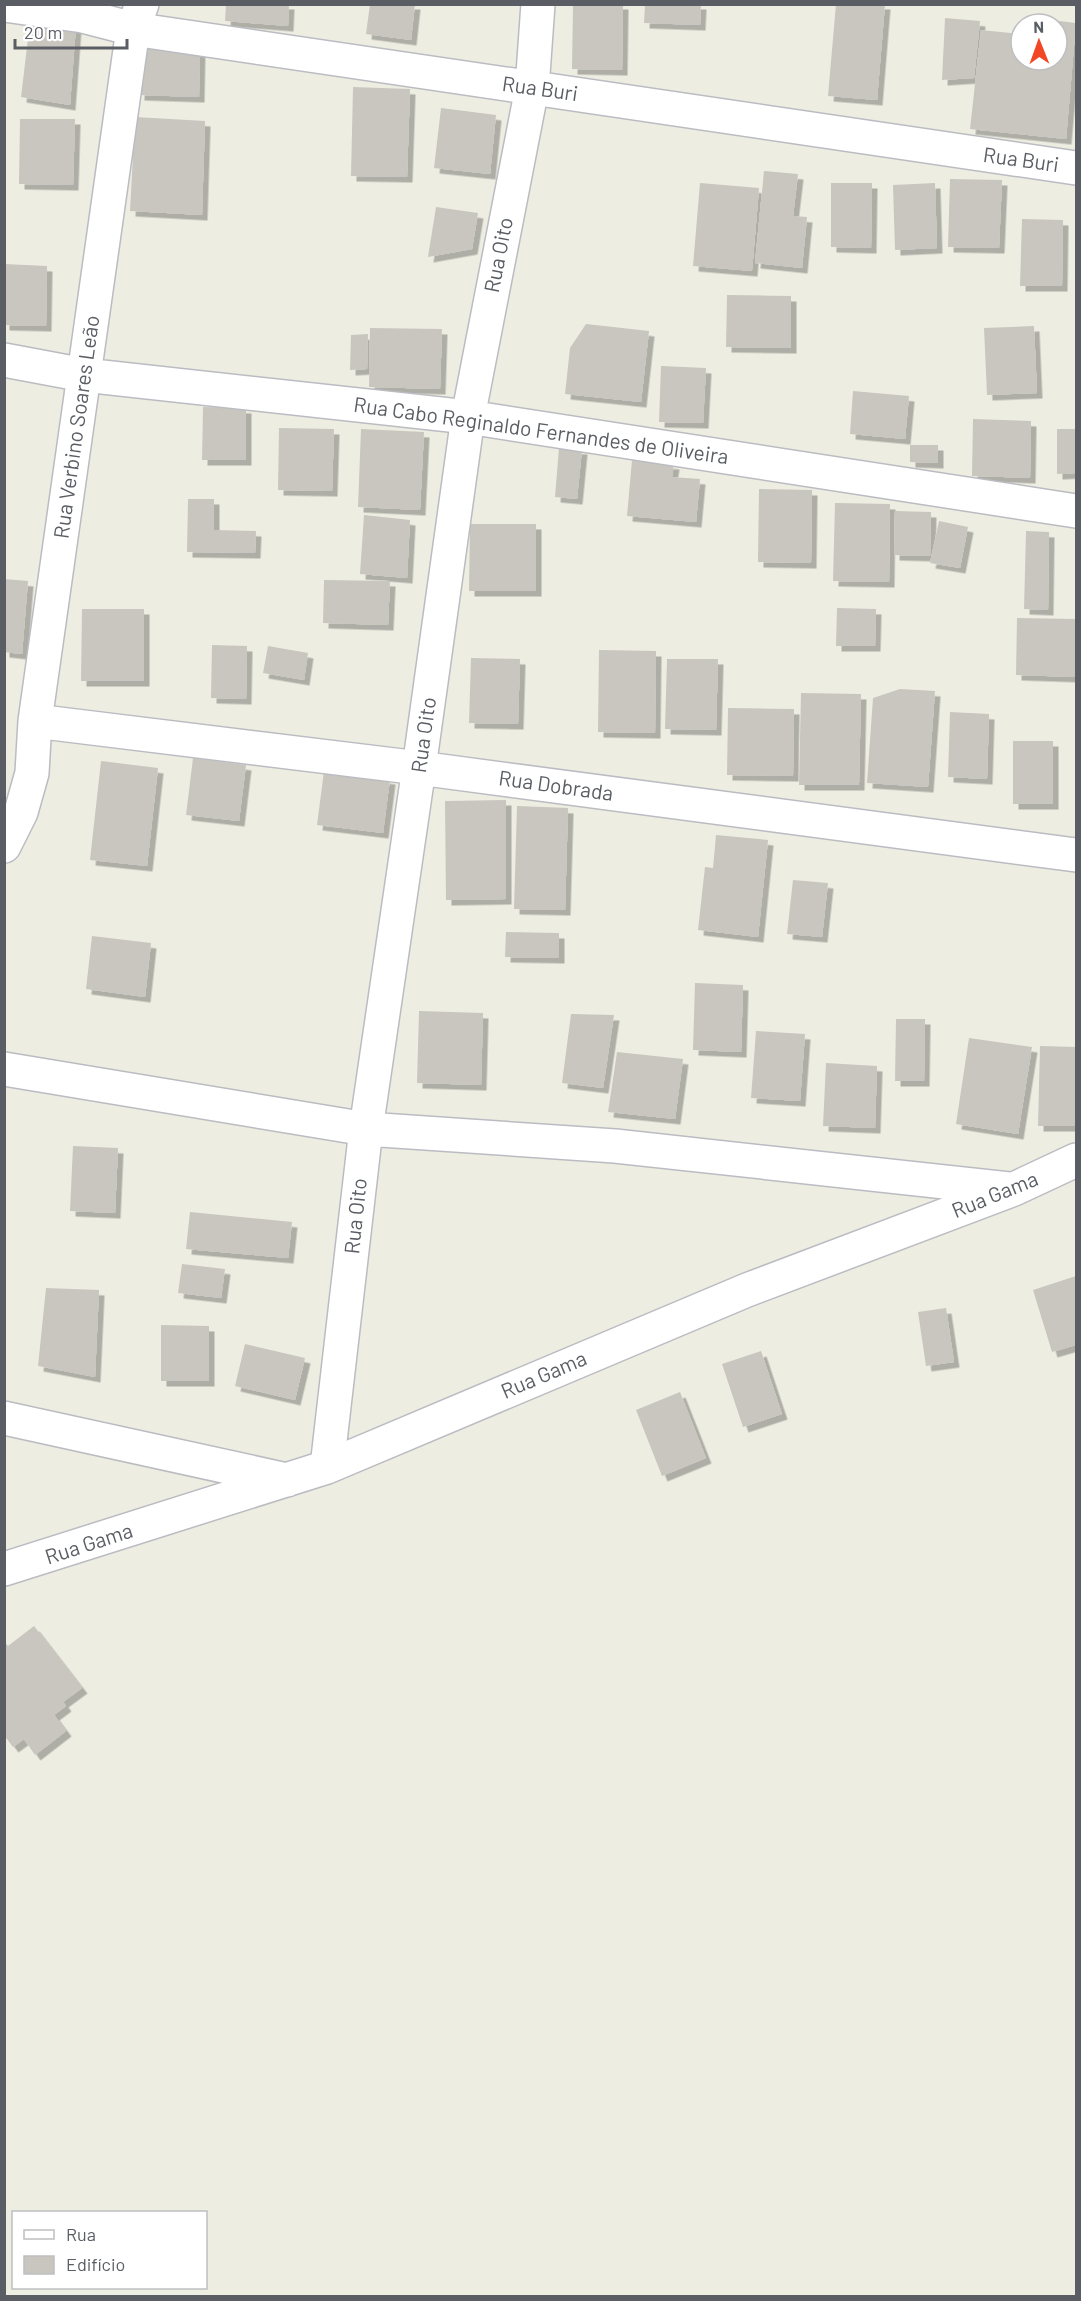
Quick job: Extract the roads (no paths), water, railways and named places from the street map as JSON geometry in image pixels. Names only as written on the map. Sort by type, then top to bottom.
[{"type":"street","name":"Rua Oito","points":[[327,1467],[366,1130],[468,417],[532,88],[538,4]]},
{"type":"street","name":"Rua Buri","points":[[4,5],[83,16],[137,16],[532,88],[1077,168]]},
{"type":"street","name":"Rua Verbino Soares Leão","points":[[4,846],[21,812],[32,773],[35,721],[137,16]]},
{"type":"street","name":"Rua Cabo Reginaldo Fernandes de Oliveira","points":[[4,360],[84,375],[468,417],[1077,511]]},
{"type":"street","name":"Rua Dobrada","points":[[35,721],[419,768],[1077,855]]},
{"type":"street","points":[[4,1069],[366,1130],[615,1146],[1014,1190]]},
{"type":"street","name":"Rua Gama","points":[[4,1569],[327,1467],[747,1290],[1014,1190],[1077,1160]]},
{"type":"street","points":[[4,1418],[289,1480]]}]
